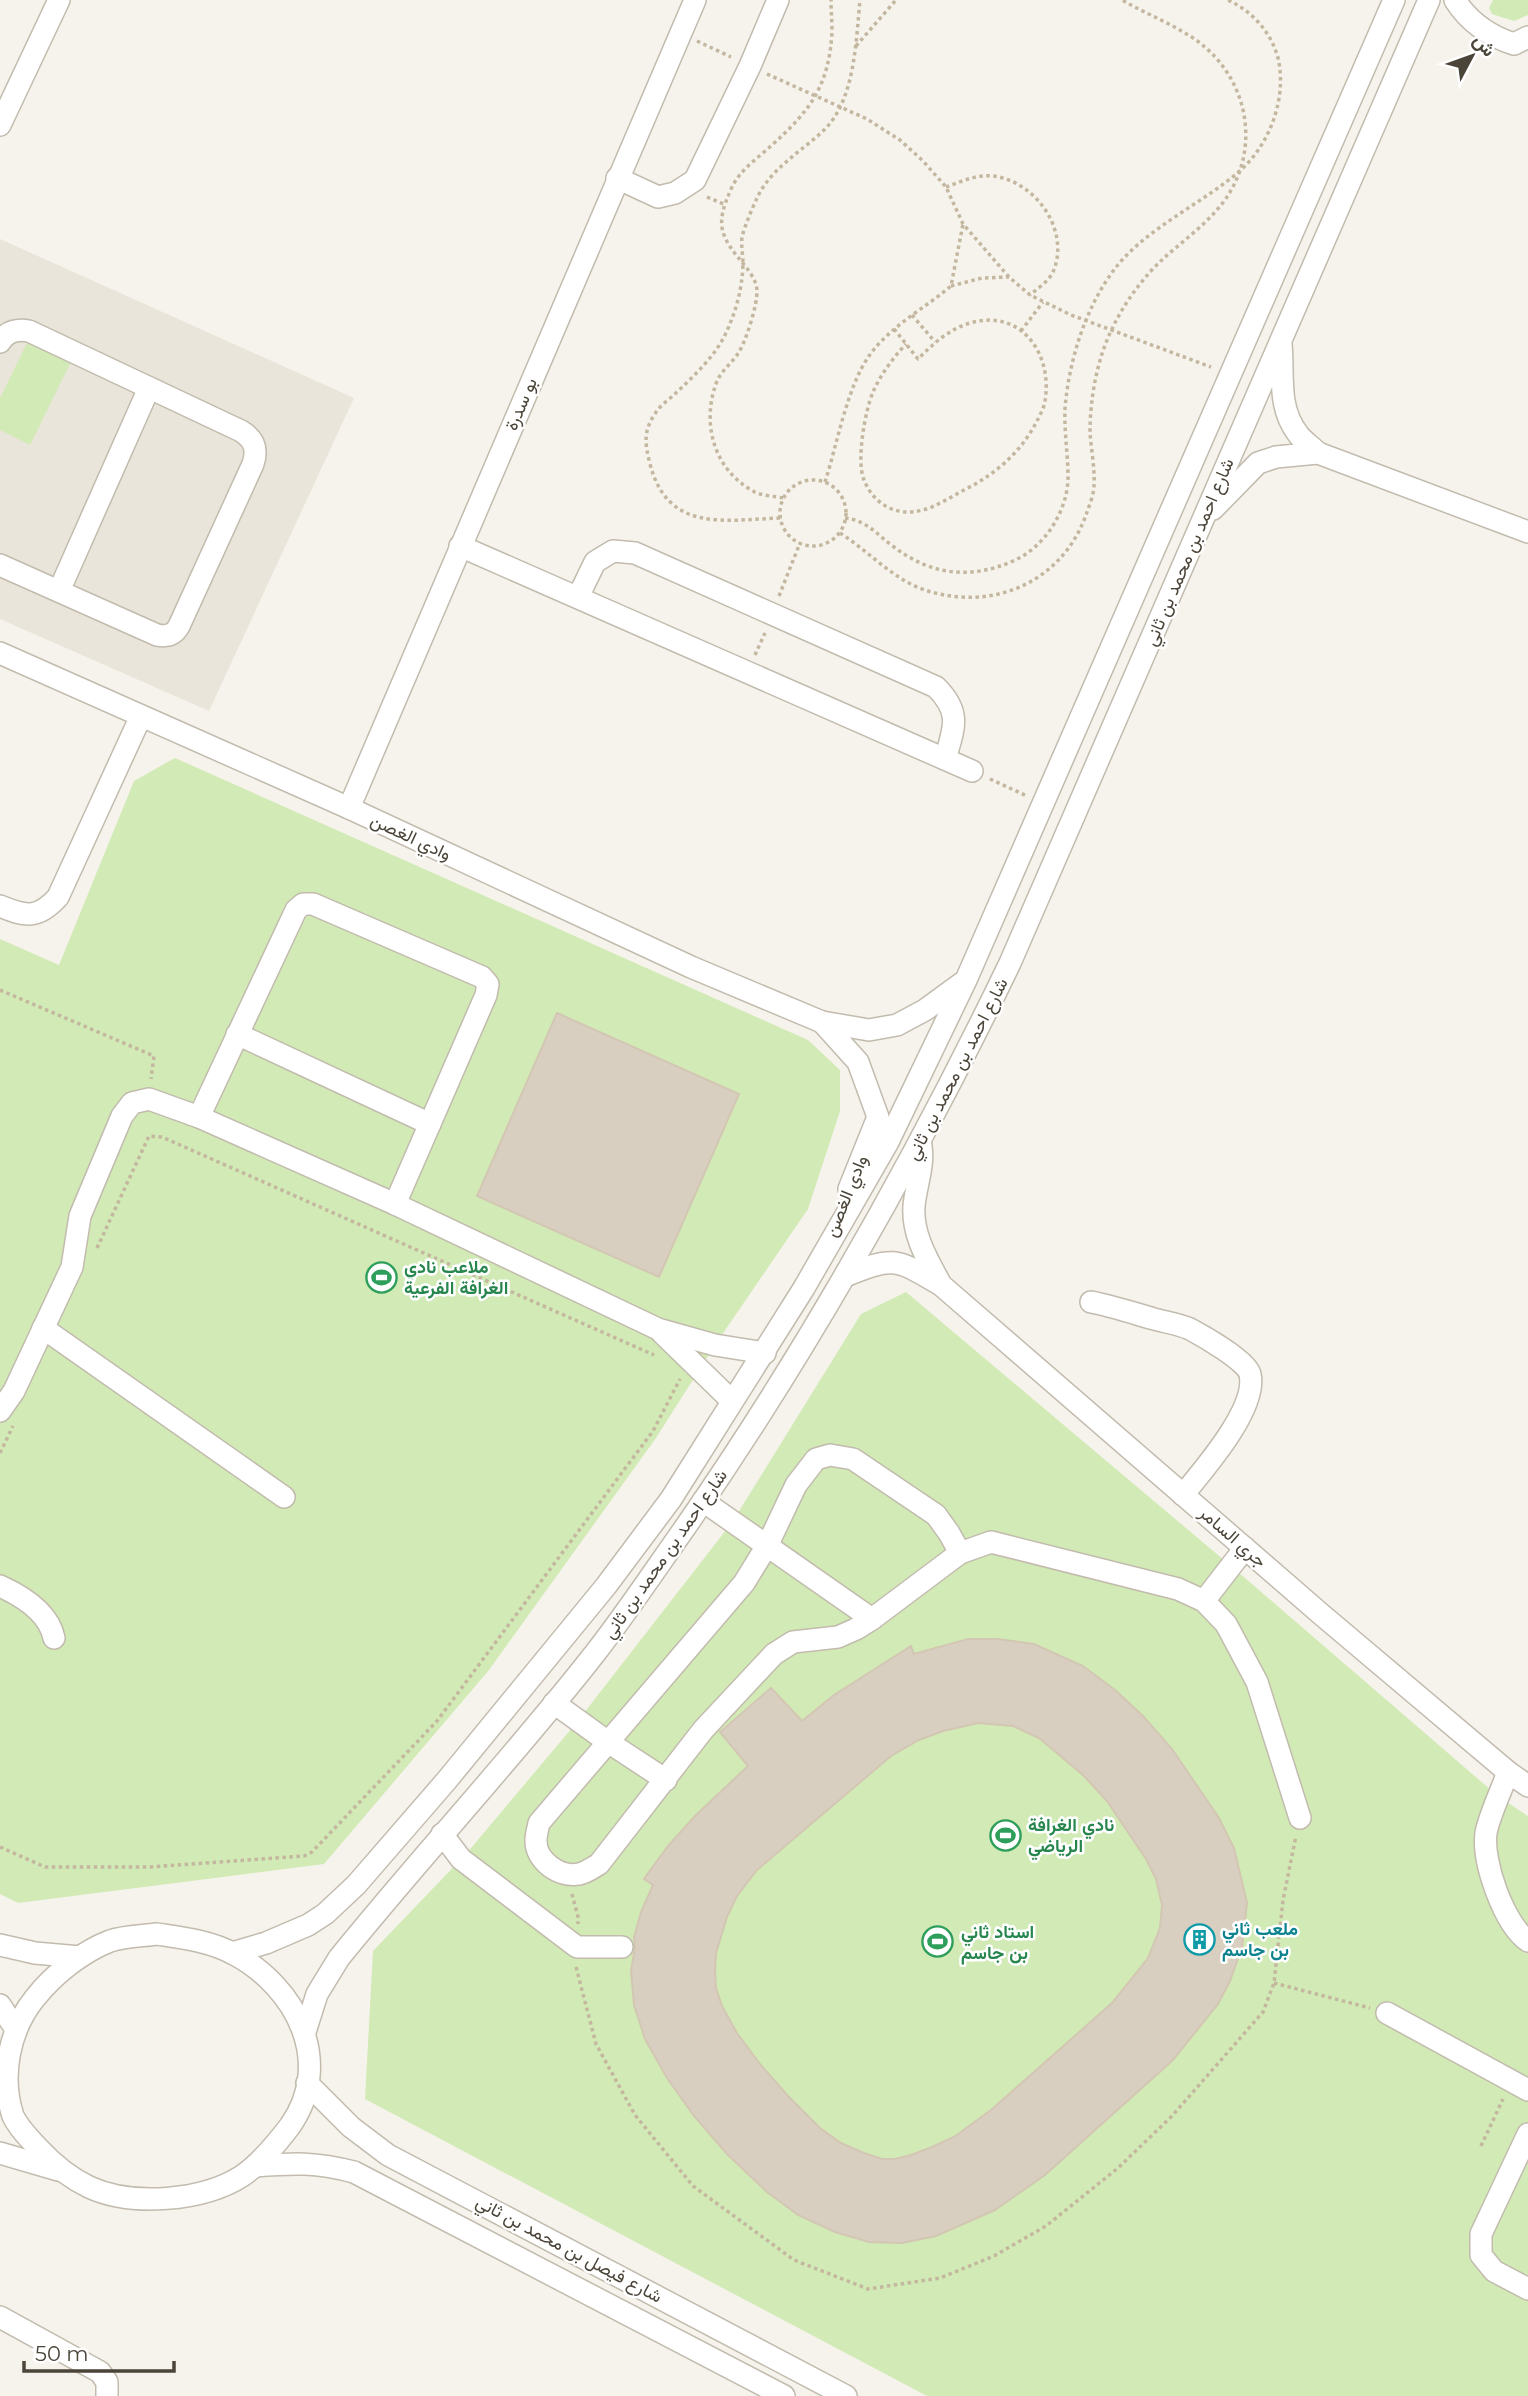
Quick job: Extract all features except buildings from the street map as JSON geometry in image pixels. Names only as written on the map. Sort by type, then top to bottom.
[{"type":"street","points":[[0,125],[59,0]]},
{"type":"street","name":"بو سدرة","points":[[349,808],[695,0]]},
{"type":"street","points":[[617,178],[658,197],[687,187],[695,180],[750,66],[778,0]]},
{"type":"street","name":"شارع احمد بن محمد بن ثاني","points":[[232,1952],[266,1943],[308,1925],[325,1914],[356,1885],[447,1780],[606,1586],[676,1492],[765,1353],[888,1142],[966,980],[1394,0]]},
{"type":"street","name":"شارع احمد بن محمد بن ثاني","points":[[305,2032],[317,1993],[339,1958],[597,1650],[703,1501],[783,1380],[920,1142],[1016,951],[1429,0]]},
{"type":"street","points":[[1455,0],[1477,26],[1488,34],[1523,44]]},
{"type":"street","points":[[0,342],[11,332],[29,331],[248,435],[256,449],[253,464],[179,626],[168,636],[157,635],[0,565]]},
{"type":"street","points":[[1281,338],[1281,396],[1288,417],[1298,434],[1318,453],[1528,531]]},
{"type":"street","points":[[59,591],[149,388]]},
{"type":"street","points":[[1202,521],[1258,463],[1276,457],[1318,453]]},
{"type":"street","points":[[460,546],[972,771]]},
{"type":"street","points":[[578,597],[595,562],[613,551],[635,553],[936,687],[949,700],[955,725],[945,759]]},
{"type":"street","name":"وادي الغصن","points":[[0,653],[349,808],[691,967],[822,1022],[869,1030],[897,1025],[925,1010],[966,980]]},
{"type":"street","points":[[0,906],[18,914],[29,915],[42,912],[58,897],[141,716]]},
{"type":"street","points":[[199,1117],[296,910],[303,904],[313,904],[482,978],[488,984],[486,995],[395,1204]]},
{"type":"street","name":"وادي الغصن","points":[[819,1262],[878,1117],[858,1062],[822,1022]]},
{"type":"street","points":[[237,1034],[430,1124]]},
{"type":"street","points":[[9,1415],[14,1391],[72,1267],[80,1216],[114,1133],[132,1103],[149,1099],[199,1117],[395,1204],[658,1329],[715,1345],[765,1353]]},
{"type":"street","name":"جري السامر","points":[[920,1142],[922,1167],[914,1205],[914,1221],[923,1249],[941,1285]]},
{"type":"street","name":"جري السامر","points":[[845,1276],[887,1261],[905,1265],[941,1285],[1245,1548],[1508,1772],[1528,1786]]},
{"type":"street","points":[[1091,1302],[1189,1328],[1240,1361],[1250,1372],[1250,1387],[1244,1410],[1221,1448],[1184,1495]]},
{"type":"street","points":[[43,1328],[284,1497]]},
{"type":"street","points":[[658,1329],[732,1401]]},
{"type":"street","points":[[960,1553],[936,1515],[853,1459],[830,1455],[816,1459],[796,1485],[768,1544],[744,1583],[539,1823],[535,1841],[540,1856],[550,1867],[567,1875],[581,1874],[598,1864],[703,1730],[774,1654],[793,1642],[838,1637],[856,1629],[960,1553],[991,1542],[1178,1589],[1204,1601],[1226,1624],[1257,1682],[1300,1818]]},
{"type":"street","points":[[703,1501],[872,1619]]},
{"type":"street","points":[[1204,1601],[1245,1548]]},
{"type":"street","points":[[0,1586],[17,1594],[37,1609],[53,1632],[54,1638]]},
{"type":"street","points":[[554,1703],[666,1780]]},
{"type":"street","points":[[1508,1772],[1486,1833],[1488,1859],[1503,1909],[1519,1934],[1528,1941]]},
{"type":"street","points":[[442,1834],[461,1859],[577,1947],[622,1947]]},
{"type":"street","points":[[157,1934],[192,1939],[232,1952],[279,1990],[289,2002],[305,2032],[310,2057],[307,2083],[302,2103],[290,2125],[255,2166],[241,2177],[212,2190],[166,2198],[132,2198],[90,2188],[64,2172],[21,2130],[12,2114],[5,2086],[4,2056],[21,2015],[45,1985],[80,1956],[112,1941],[157,1934]]},
{"type":"street","points":[[0,1945],[35,1953],[80,1956]]},
{"type":"street","points":[[0,2005],[15,2028]]},
{"type":"street","points":[[1387,2013],[1520,2086]]},
{"type":"street","name":"شارع فيصل بن محمد بن ثاني","points":[[307,2083],[351,2127],[388,2155],[846,2396]]},
{"type":"street","points":[[1528,2134],[1481,2234],[1481,2255],[1494,2271],[1528,2289]]},
{"type":"street","points":[[0,2154],[64,2172]]},
{"type":"street","name":"شارع فيصل بن محمد بن ثاني","points":[[255,2166],[299,2162],[354,2172],[785,2396]]},
{"type":"street","points":[[0,2317],[100,2372],[107,2382],[107,2396]]},
{"type":"path","points":[[783,498],[754,492],[727,469],[713,448],[711,399],[718,378],[739,352],[750,324],[757,291],[752,276],[730,250],[722,230],[723,213],[733,184],[750,164],[806,112],[816,95],[829,57],[831,0]]},
{"type":"path","points":[[780,518],[726,520],[693,517],[673,506],[653,477],[646,450],[646,428],[657,411],[707,362],[720,345],[735,313],[743,264],[742,238],[758,197],[769,178],[826,128],[840,107],[853,67],[860,0]]},
{"type":"path","points":[[855,48],[896,0]]},
{"type":"path","points":[[839,533],[918,588],[940,595],[965,598],[1009,593],[1039,578],[1061,559],[1079,533],[1094,486],[1092,409],[1095,384],[1111,329],[1142,281],[1162,259],[1215,212],[1228,196],[1242,169],[1247,132],[1244,108],[1237,87],[1219,61],[1196,41],[1122,0]]},
{"type":"path","points":[[845,517],[868,526],[916,563],[945,572],[969,574],[1015,561],[1048,534],[1062,509],[1068,479],[1065,408],[1074,355],[1093,302],[1112,272],[1124,259],[1181,211],[1242,169],[1258,151],[1272,124],[1280,96],[1281,71],[1275,47],[1254,18],[1227,0]]},
{"type":"path","points":[[680,33],[867,118],[900,140],[946,187],[963,224],[1009,277],[1031,295],[1087,320],[1230,374]]},
{"type":"path","points":[[946,187],[976,176],[994,176],[1017,183],[1045,209],[1053,225],[1057,243],[1056,261],[1049,279],[1031,295]]},
{"type":"path","points":[[951,286],[963,224]]},
{"type":"path","points":[[825,482],[855,384],[869,356],[894,329],[951,286],[982,278],[1009,277]]},
{"type":"path","points":[[1021,331],[1043,302]]},
{"type":"path","points":[[912,316],[935,342]]},
{"type":"path","points":[[894,329],[906,344],[918,359],[935,342],[972,323],[995,321],[1021,331],[1037,345],[1043,359],[1046,380],[1045,404],[1019,450],[1001,467],[972,486],[925,510],[907,513],[890,510],[873,496],[863,479],[861,460],[872,393],[891,360],[906,344]]},
{"type":"path","points":[[816,480],[825,482],[841,495],[845,504],[845,517],[839,533],[821,545],[800,543],[790,537],[780,518],[783,498],[796,484],[816,480]]},
{"type":"path","points":[[748,672],[800,543]]},
{"type":"path","points":[[972,771],[1042,802]]},
{"type":"path","points":[[0,990],[153,1056],[149,1099]]},
{"type":"path","points":[[96,1251],[149,1136],[162,1137],[664,1360]]},
{"type":"path","points":[[0,1847],[45,1867],[149,1867],[304,1856],[312,1852],[437,1721],[653,1431],[680,1378]]},
{"type":"path","points":[[0,1453],[9,1415]]},
{"type":"path","points":[[567,1875],[579,1917],[576,1970],[596,2044],[635,2115],[693,2186],[794,2260],[868,2289],[940,2278],[994,2256],[1046,2226],[1118,2168],[1172,2116],[1263,2012],[1274,1983],[1283,1900],[1300,1818]]},
{"type":"path","points":[[1274,1983],[1387,2013]]},
{"type":"path","points":[[1481,2146],[1520,2086]]},
{"type":"shaded area","points":[[0,239],[354,398],[209,711],[0,619]]},
{"type":"green space","points":[[1493,0],[1528,0],[1528,15],[1514,21],[1492,14],[1489,8]]},
{"type":"green space","points":[[28,341],[71,362],[30,445],[0,430],[0,398]]},
{"type":"green space","name":"ملاعب نادي الغرافة الفرعية","points":[[175,758],[808,1040],[840,1070],[840,1111],[808,1209],[715,1345],[656,1438],[489,1670],[324,1864],[18,1903],[0,1894],[0,939],[59,965],[134,781]]},
{"type":"green space","name":"نادي الغرافة الرياضي","points":[[906,1292],[1231,1566],[1499,1797],[1528,1816],[1528,2396],[927,2396],[365,2099],[373,1951],[466,1854],[577,1722],[733,1521],[861,1314]]},
{"type":"place","name":"ملاعب نادي الغرافة الفرعية","points":[[381,1277]]},
{"type":"place","name":"نادي الغرافة الرياضي","points":[[1005,1835]]},
{"type":"place","name":"ملعب ثاني بن جاسم","points":[[1199,1939]]},
{"type":"place","name":"استاد ثاني بن جاسم","points":[[938,1942]]}]
